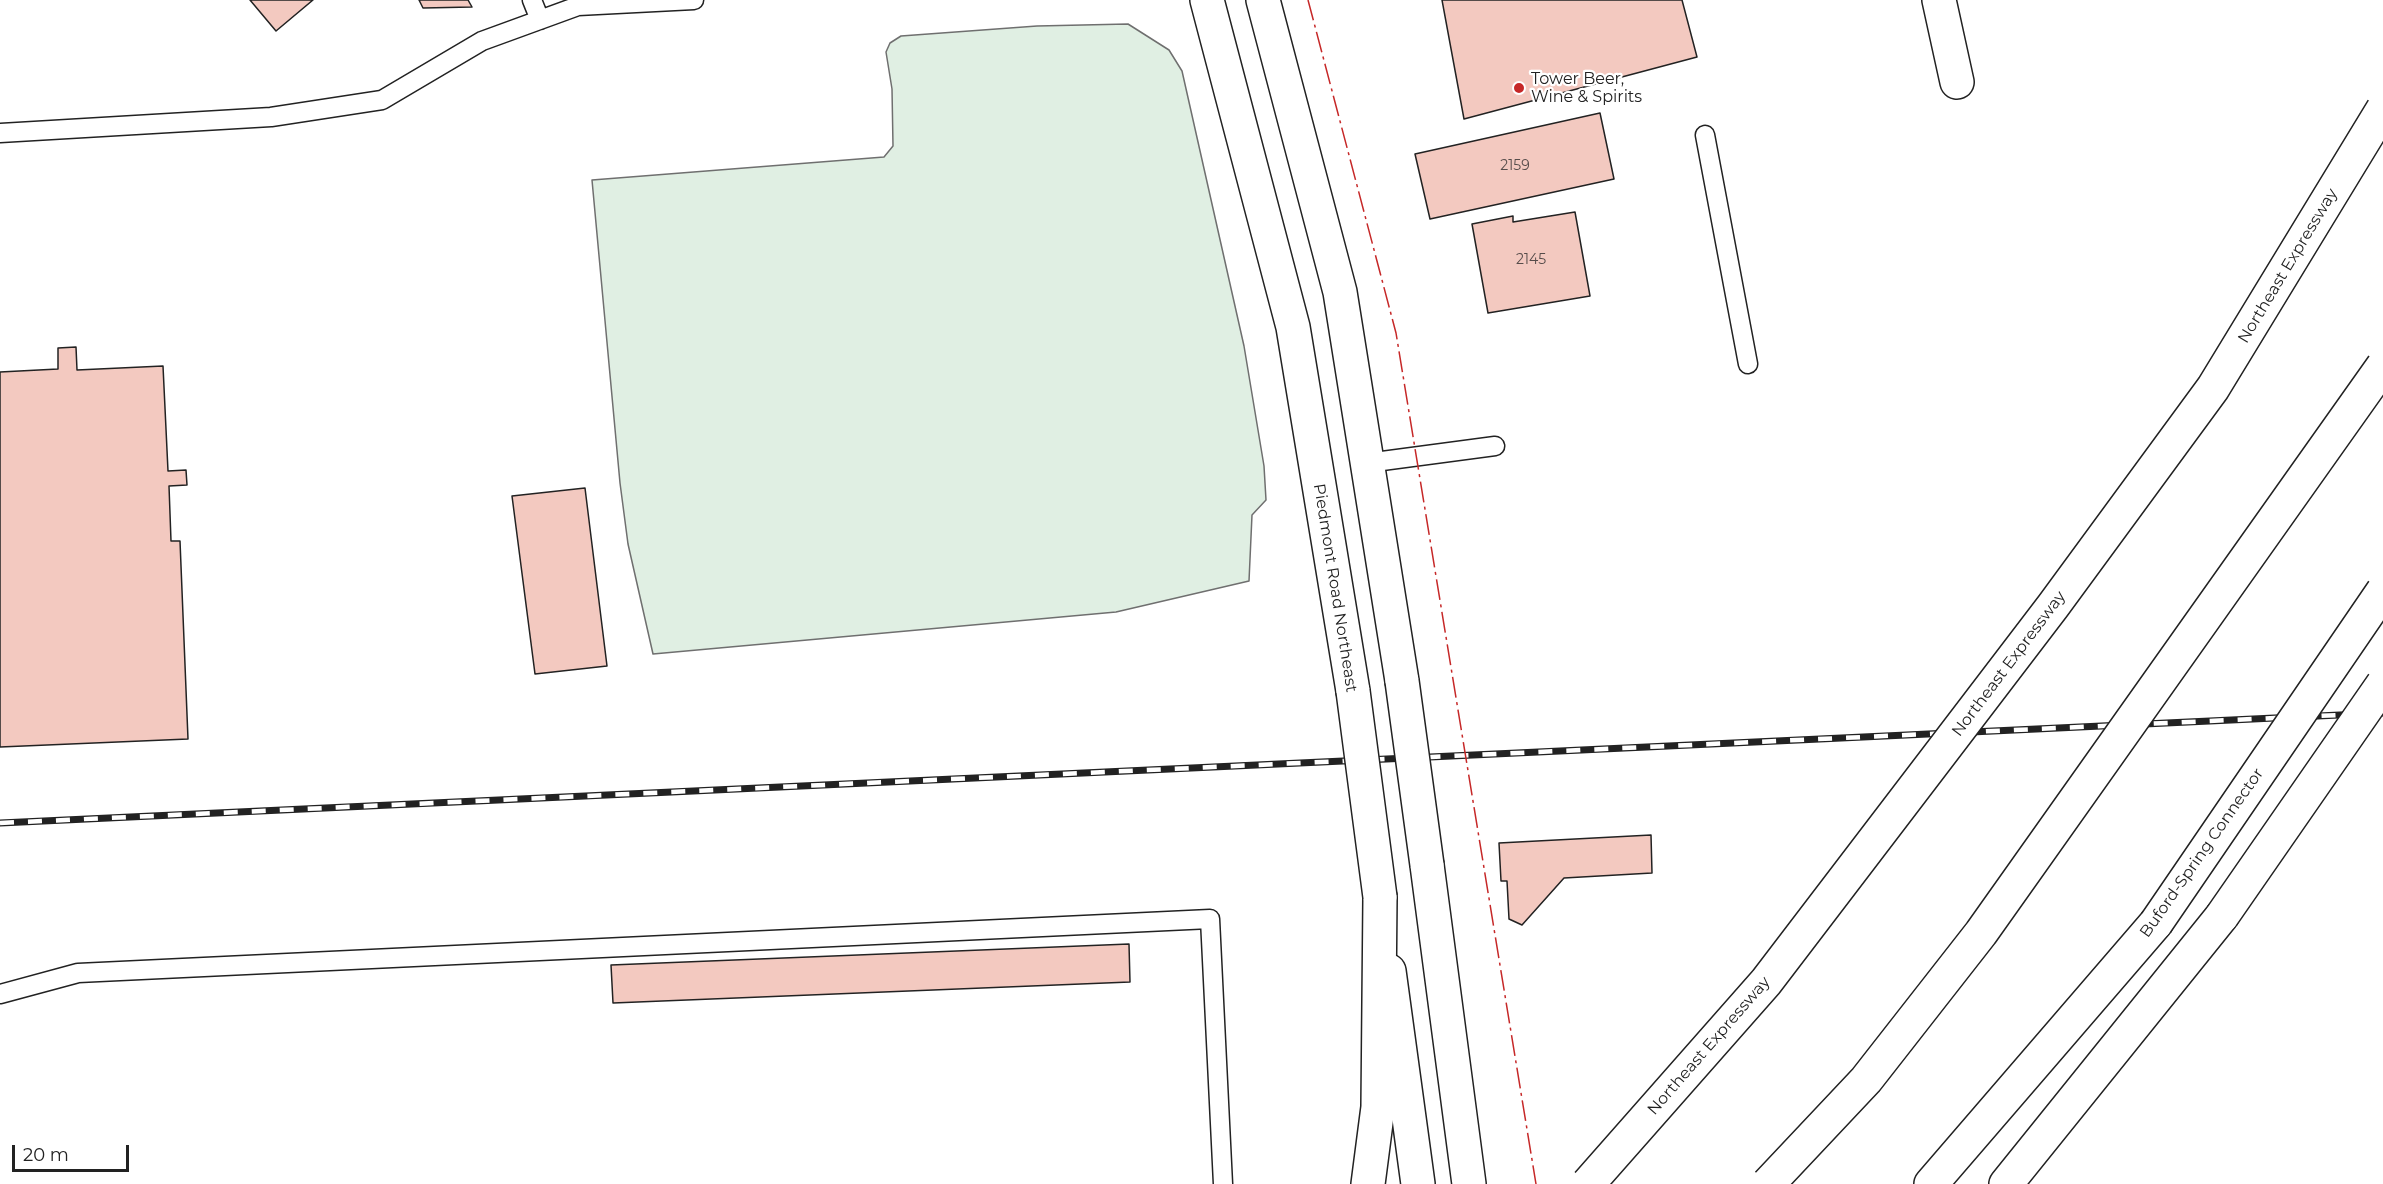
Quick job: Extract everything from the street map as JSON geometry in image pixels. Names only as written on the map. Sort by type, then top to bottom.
[{"type":"main road","name":"Piedmont Road Northeast","points":[[1207,0],[1293,327],[1353,691],[1418,1184]]},
{"type":"main road","points":[[1263,0],[1340,292],[1402,681],[1469,1184]]},
{"type":"main road","points":[[1939,0],[1957,82]]},
{"type":"main road","name":"Northeast Expressway","points":[[1588,1184],[1766,982],[2053,606],[2213,388],[2383,109]]},
{"type":"main road","points":[[1768,1184],[1866,1080],[1981,933],[2383,366]]},
{"type":"main road","name":"Buford-Spring Connector","points":[[1931,1184],[2156,923],[2383,591]]},
{"type":"main road","points":[[2006,1184],[2222,916],[2383,684]]},
{"type":"main road","points":[[1368,1184],[1378,1107],[1380,897]]},
{"type":"lane","points":[[532,0],[540,20]]},
{"type":"lane","points":[[0,133],[271,117],[382,100],[482,41],[578,6],[694,0]]},
{"type":"lane","points":[[1705,135],[1748,364]]},
{"type":"lane","points":[[1367,463],[1495,446]]},
{"type":"lane","points":[[0,994],[78,973],[1210,919],[1224,1184]]},
{"type":"green space","points":[[1128,24],[1169,50],[1182,71],[1244,346],[1264,466],[1266,500],[1252,515],[1249,581],[1116,612],[653,654],[628,544],[620,483],[592,180],[884,157],[893,146],[892,89],[886,52],[890,43],[901,36],[1037,26]]},
{"type":"building","points":[[250,0],[313,0],[276,31]]},
{"type":"building","points":[[419,0],[468,0],[472,7],[423,8]]},
{"type":"building","name":"Tower Beer, Wine & Spirits","points":[[1442,0],[1682,0],[1697,57],[1464,119]]},
{"type":"building","points":[[1600,113],[1614,179],[1430,219],[1415,154]]},
{"type":"building","points":[[1575,212],[1590,296],[1488,313],[1472,224],[1513,216],[1513,222]]},
{"type":"building","points":[[76,347],[77,370],[163,366],[168,471],[186,470],[187,485],[169,486],[171,541],[180,541],[188,739],[0,747],[0,372],[58,369],[58,348]]},
{"type":"building","points":[[585,488],[607,666],[535,674],[512,496]]},
{"type":"building","points":[[1651,835],[1652,873],[1564,878],[1522,925],[1509,919],[1507,881],[1501,881],[1499,843]]},
{"type":"building","points":[[1129,944],[1130,982],[613,1003],[611,965]]},
{"type":"railway","points":[[0,823],[2383,713]]},
{"type":"power","points":[[1308,0],[1396,333],[1536,1184]]},
{"type":"place","name":"Tower Beer, Wine & Spirits","points":[[1519,88]]}]
